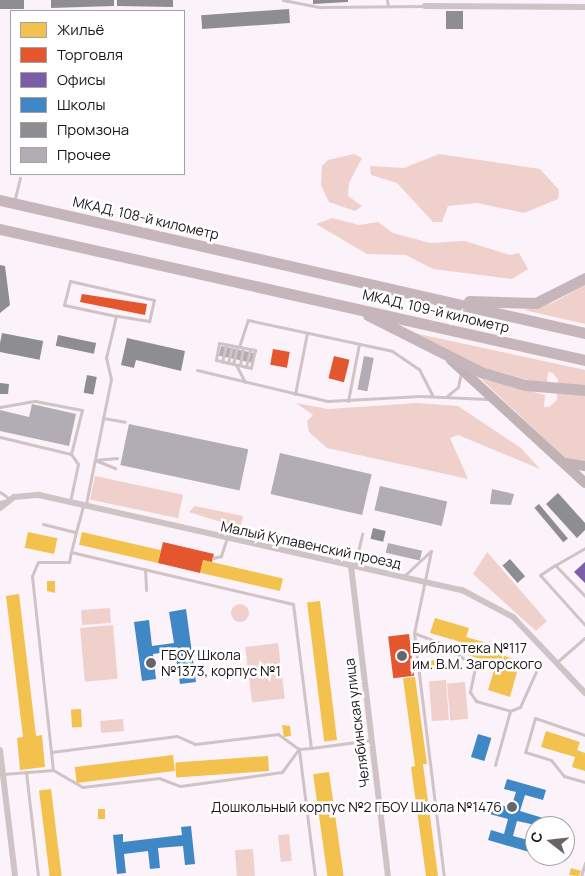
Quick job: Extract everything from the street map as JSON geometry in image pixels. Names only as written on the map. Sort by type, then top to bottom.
[{"type":"highway","name":"МКАД, 108-й километр","points":[[0,200],[286,266]]},
{"type":"highway","name":"МКАД, 109-й километр","points":[[0,229],[585,360]]},
{"type":"highway","name":"МКАД, 109-й километр","points":[[286,266],[585,333]]},
{"type":"highway","points":[[405,294],[512,306],[554,297],[585,278]]},
{"type":"highway","points":[[351,307],[447,358],[507,381],[546,389],[585,390]]},
{"type":"main road","points":[[447,358],[496,400],[585,483]]},
{"type":"main road","points":[[564,463],[585,466]]},
{"type":"street","points":[[425,6],[438,3],[557,3],[585,7]]},
{"type":"street","name":"Малый Купавенский проезд","points":[[11,499],[25,494],[70,502],[226,541],[426,582],[475,594],[500,608],[557,662],[585,692]]},
{"type":"street","points":[[0,508],[11,499]]},
{"type":"street","name":"Челябинская улица","points":[[353,567],[388,876]]},
{"type":"street","points":[[0,750],[3,774],[2,811],[15,876]]},
{"type":"lane","points":[[282,0],[299,6],[425,6]]},
{"type":"lane","points":[[387,0],[388,6]]},
{"type":"lane","points":[[14,203],[20,178]]},
{"type":"lane","points":[[70,281],[154,300],[149,321],[116,316],[64,305],[70,281]]},
{"type":"lane","points":[[111,379],[106,358],[116,316]]},
{"type":"lane","points":[[245,382],[236,364],[238,347],[248,320],[359,344],[406,357],[422,373],[433,396]]},
{"type":"lane","points":[[295,394],[307,333]]},
{"type":"lane","points":[[219,343],[238,347],[250,349],[246,367],[216,360],[219,343]]},
{"type":"lane","points":[[222,362],[226,344]]},
{"type":"lane","points":[[348,401],[359,344]]},
{"type":"lane","points":[[228,363],[232,345]]},
{"type":"lane","points":[[236,364],[243,348]]},
{"type":"lane","points":[[446,396],[460,383],[458,366]]},
{"type":"lane","points":[[197,370],[295,394],[348,401],[433,396],[496,400]]},
{"type":"lane","points":[[53,770],[32,576],[38,562],[69,562],[95,460],[112,372]]},
{"type":"lane","points":[[0,407],[35,401],[82,410],[72,454],[78,464],[70,502]]},
{"type":"lane","points":[[103,418],[125,422]]},
{"type":"lane","points":[[0,437],[72,454]]},
{"type":"lane","points":[[95,460],[117,458]]},
{"type":"lane","points":[[95,460],[115,468]]},
{"type":"lane","points":[[0,492],[11,499]]},
{"type":"lane","points":[[0,502],[11,499]]},
{"type":"lane","points":[[43,524],[76,532]]},
{"type":"lane","points":[[353,567],[362,534]]},
{"type":"lane","points":[[213,558],[222,556],[226,541]]},
{"type":"lane","points":[[585,548],[540,575],[585,625]]},
{"type":"lane","points":[[402,577],[431,551],[414,633],[444,876]]},
{"type":"lane","points":[[71,552],[293,604],[311,748]]},
{"type":"lane","points":[[556,565],[585,596]]},
{"type":"lane","points":[[145,569],[146,590]]},
{"type":"lane","points":[[414,633],[446,645],[475,668],[470,692],[476,701],[510,711],[520,707],[539,665]]},
{"type":"lane","points":[[557,662],[585,638]]},
{"type":"lane","points":[[495,765],[510,711]]},
{"type":"lane","points":[[585,735],[535,718],[525,752],[551,760],[564,776],[585,782]]},
{"type":"lane","points":[[51,752],[178,736],[195,744],[278,734],[299,749],[372,740]]},
{"type":"lane","points":[[3,774],[53,770],[82,787],[159,778],[180,786],[282,772],[299,749]]},
{"type":"lane","points":[[299,749],[315,876]]},
{"type":"lane","points":[[26,772],[38,876]]},
{"type":"lane","points":[[581,876],[585,864]]},
{"type":"shaded area","points":[[354,154],[362,158],[349,183],[348,196],[362,206],[355,211],[329,202],[321,185],[322,166],[328,160]]},
{"type":"shaded area","points":[[439,154],[540,169],[559,190],[558,199],[524,213],[477,203],[448,206],[442,222],[433,222],[397,183],[371,175],[370,166],[404,168]]},
{"type":"shaded area","points":[[332,218],[359,225],[378,222],[393,233],[430,243],[465,241],[510,255],[519,253],[528,269],[512,279],[433,269],[406,255],[367,254],[316,224]]},
{"type":"shaded area","points":[[585,285],[585,324],[524,310],[552,303]]},
{"type":"shaded area","points":[[414,333],[585,370],[585,462],[568,461],[480,378],[545,395],[544,407],[549,407],[557,400],[558,380],[553,373],[548,372],[547,384],[482,367]]},
{"type":"shaded area","points":[[296,403],[328,409],[417,403],[458,406],[521,448],[540,469],[458,435],[450,438],[468,479],[327,448],[309,432],[307,421],[313,415]]},
{"type":"shaded area","points":[[95,476],[183,495],[178,518],[90,499]]},
{"type":"shaded area","points":[[195,506],[243,516],[240,528],[189,512]]},
{"type":"shaded area","points":[[487,552],[547,621],[536,631],[473,574]]},
{"type":"shaded area","points":[[240,604],[246,607],[249,613],[246,619],[240,622],[234,619],[231,613],[234,607]]},
{"type":"shaded area","points":[[110,608],[111,623],[82,625],[81,610]]},
{"type":"shaded area","points":[[113,625],[118,679],[85,682],[80,628]]},
{"type":"shaded area","points":[[278,643],[285,699],[252,703],[245,647]]},
{"type":"shaded area","points":[[446,680],[449,720],[432,721],[429,681]]},
{"type":"shaded area","points":[[465,682],[468,719],[450,720],[447,684]]},
{"type":"shaded area","points":[[123,719],[124,731],[101,733],[100,721]]},
{"type":"shaded area","points":[[289,834],[292,861],[281,862],[278,835]]},
{"type":"shaded area","points":[[253,849],[255,876],[237,876],[235,850]]},
{"type":"building: Жильё","points":[[28,532],[57,538],[54,554],[25,548]]},
{"type":"building: Жильё","points":[[82,532],[161,550],[158,563],[79,545]]},
{"type":"building: Жильё","points":[[203,560],[283,578],[280,591],[200,573]]},
{"type":"building: Жильё","points":[[47,581],[55,581],[55,593],[47,591]]},
{"type":"building: Жильё","points":[[19,594],[36,736],[42,735],[45,767],[20,770],[17,738],[23,737],[6,596]]},
{"type":"building: Жильё","points":[[320,601],[337,740],[324,742],[307,603]]},
{"type":"building: Жильё","points":[[435,618],[469,628],[466,637],[501,647],[499,654],[520,661],[510,697],[488,690],[496,664],[461,653],[464,643],[430,633]]},
{"type":"building: Жильё","points":[[434,660],[436,670],[429,671],[427,661]]},
{"type":"building: Жильё","points":[[415,677],[427,764],[423,764],[438,876],[426,876],[411,767],[415,766],[403,678]]},
{"type":"building: Жильё","points":[[81,709],[82,727],[72,727],[71,710]]},
{"type":"building: Жильё","points":[[282,725],[290,726],[291,736],[284,737]]},
{"type":"building: Жильё","points":[[546,731],[580,742],[577,750],[585,753],[585,771],[572,767],[575,757],[541,747]]},
{"type":"building: Жильё","points":[[173,755],[175,771],[77,783],[75,767]]},
{"type":"building: Жильё","points":[[268,756],[269,771],[176,777],[175,762]]},
{"type":"building: Жильё","points":[[329,772],[344,876],[327,876],[313,774]]},
{"type":"building: Жильё","points":[[51,789],[62,876],[50,876],[39,790]]},
{"type":"building: Жильё","points":[[98,809],[105,809],[105,819],[98,819]]},
{"type":"building: Жильё","points":[[571,868],[581,871],[579,876],[569,875]]},
{"type":"building: Торговля","points":[[82,294],[147,304],[145,315],[80,302]]},
{"type":"building: Торговля","points":[[273,349],[290,352],[287,368],[270,365]]},
{"type":"building: Торговля","points":[[334,356],[350,360],[344,382],[328,378]]},
{"type":"building: Торговля","points":[[163,542],[214,554],[212,562],[203,560],[200,573],[158,563]]},
{"type":"building: Торговля","points":[[409,634],[414,676],[393,678],[388,637]]},
{"type":"building: Офисы","points":[[585,562],[585,583],[574,572]]},
{"type":"building: Школы","points":[[186,609],[196,682],[180,684],[175,651],[153,654],[156,679],[142,681],[134,622],[149,620],[152,646],[174,643],[169,612]]},
{"type":"building: Школы","points":[[478,734],[491,738],[484,761],[471,757]]},
{"type":"building: Школы","points":[[507,779],[546,790],[543,800],[525,795],[520,811],[536,816],[525,816],[525,823],[517,821],[513,836],[525,839],[525,851],[488,840],[491,830],[504,834],[508,819],[486,813],[490,802],[511,808],[516,792],[504,789]]},
{"type":"building: Школы","points":[[191,826],[195,864],[185,865],[183,846],[158,848],[160,868],[150,869],[148,851],[124,854],[126,873],[117,874],[113,835],[123,834],[123,842],[182,835],[181,827]]},
{"type":"building: Промзона","points":[[0,0],[24,0],[24,9],[0,9]]},
{"type":"building: Промзона","points":[[51,0],[114,0],[114,6],[51,8]]},
{"type":"building: Промзона","points":[[117,0],[173,0],[173,7],[117,6]]},
{"type":"building: Промзона","points":[[313,0],[348,0],[348,2],[313,4]]},
{"type":"building: Промзона","points":[[289,9],[290,23],[202,29],[201,15]]},
{"type":"building: Промзона","points":[[446,11],[463,11],[463,29],[446,29]]},
{"type":"building: Промзона","points":[[0,265],[5,266],[10,305],[0,313]]},
{"type":"building: Промзона","points":[[2,333],[43,341],[40,360],[0,352]]},
{"type":"building: Промзона","points":[[58,335],[96,343],[94,354],[56,346]]},
{"type":"building: Промзона","points":[[127,338],[185,351],[181,371],[136,360],[134,368],[121,365]]},
{"type":"building: Промзона","points":[[87,375],[97,377],[93,395],[84,393]]},
{"type":"building: Промзона","points":[[0,383],[9,384],[8,394],[0,394]]},
{"type":"building: Промзона","points":[[558,493],[585,523],[585,530],[577,538],[546,504]]},
{"type":"building: Промзона","points":[[539,504],[568,538],[563,542],[534,508]]},
{"type":"building: Промзона","points":[[373,528],[386,531],[383,542],[371,539]]},
{"type":"building: Промзона","points":[[510,559],[525,576],[518,583],[502,566]]},
{"type":"building: Прочее","points":[[221,346],[255,353],[253,363],[219,356]]},
{"type":"building: Прочее","points":[[364,356],[374,358],[367,391],[358,389]]},
{"type":"building: Прочее","points":[[32,404],[76,414],[69,446],[0,431],[0,410],[29,417]]},
{"type":"building: Прочее","points":[[129,424],[248,449],[240,490],[120,465]]},
{"type":"building: Прочее","points":[[280,453],[372,474],[362,515],[271,494]]},
{"type":"building: Прочее","points":[[380,486],[447,502],[442,526],[374,510]]},
{"type":"building: Прочее","points":[[492,489],[514,494],[511,505],[490,504]]},
{"type":"building: Прочее","points":[[388,543],[422,551],[420,561],[386,553]]},
{"type":"place","name":"Библиотека №117 им. В.М. Загорского","points":[[402,656]]},
{"type":"place","name":"ГБОУ Школа №1373, корпус №1","points":[[151,663]]},
{"type":"place","name":"Дошкольный корпус №2 ГБОУ Школа №1476","points":[[512,807]]}]
